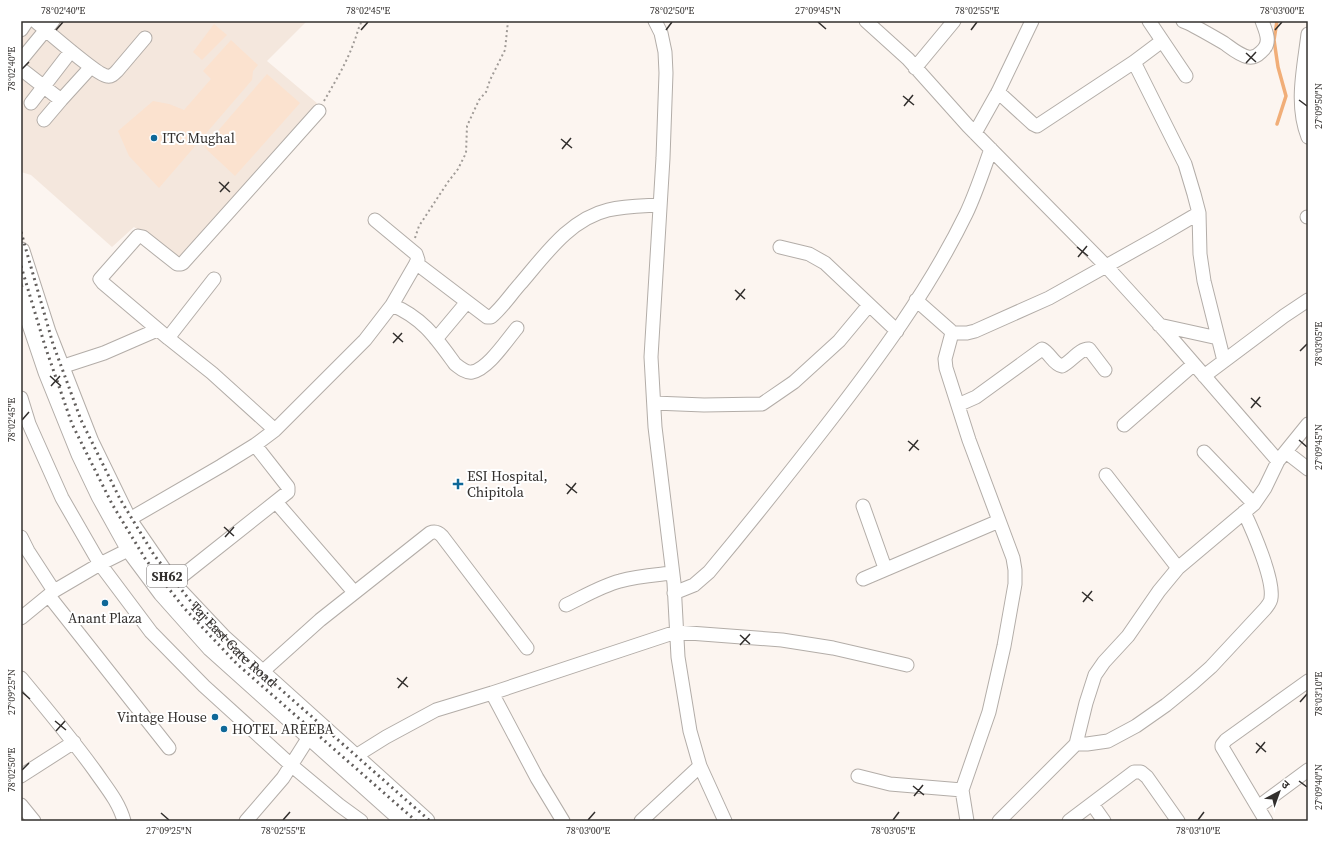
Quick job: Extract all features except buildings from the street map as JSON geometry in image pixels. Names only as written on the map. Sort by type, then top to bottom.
[{"type":"main road","name":"Taj East Gate Road","points":[[21,251],[47,332],[90,442],[128,520],[137,546],[223,638],[426,821]]},
{"type":"main road","name":"SH62","points":[[21,295],[47,372],[80,454],[100,496],[137,546],[162,593],[211,648],[404,821]]},
{"type":"street","points":[[21,30],[27,21]]},
{"type":"street","points":[[35,21],[49,25],[71,51],[91,67],[108,77],[113,75],[145,38]]},
{"type":"street","points":[[655,21],[661,32],[666,73],[663,158],[651,357],[655,427],[672,572],[678,657],[690,731],[700,766],[725,821]]},
{"type":"street","points":[[866,21],[915,68],[975,133],[1106,266],[1204,376],[1282,456],[1308,469]]},
{"type":"street","points":[[915,68],[954,21]]},
{"type":"street","points":[[975,133],[998,92],[1032,21]]},
{"type":"street","points":[[1149,21],[1186,76]]},
{"type":"street","points":[[1182,21],[1223,42],[1239,54],[1253,58],[1262,52],[1267,44],[1267,35],[1262,21]]},
{"type":"street","points":[[21,60],[49,25]]},
{"type":"street","points":[[1308,34],[1301,108],[1304,126],[1308,137]]},
{"type":"street","points":[[998,92],[1037,126],[1134,62],[1162,41]]},
{"type":"street","points":[[31,103],[71,51]]},
{"type":"street","points":[[1134,62],[1185,164],[1199,213],[1200,254],[1204,281],[1224,361]]},
{"type":"street","points":[[44,120],[91,67]]},
{"type":"street","points":[[21,69],[61,100]]},
{"type":"street","points":[[275,430],[212,373],[157,330],[101,282],[100,279],[101,276],[138,236],[143,237],[177,264],[183,263],[319,111]]},
{"type":"street","points":[[674,593],[694,585],[709,572],[793,470],[897,331],[938,266],[967,212],[991,149]]},
{"type":"street","points":[[416,263],[487,317],[491,317],[551,248],[568,231],[581,222],[607,210],[659,205]]},
{"type":"street","points":[[952,333],[968,333],[975,331],[1049,298],[1199,213]]},
{"type":"street","points":[[128,520],[221,466],[255,445],[275,430],[365,340],[392,305],[416,263],[418,256],[374,220]]},
{"type":"street","points":[[780,247],[809,254],[824,263],[897,331]]},
{"type":"street","points":[[168,338],[214,279]]},
{"type":"street","points":[[916,300],[952,333]]},
{"type":"street","points":[[1204,376],[1284,316],[1308,300]]},
{"type":"street","points":[[436,339],[467,302]]},
{"type":"street","points":[[392,305],[411,314],[421,322],[455,364],[461,370],[470,373],[487,363],[517,328]]},
{"type":"street","points":[[654,403],[704,405],[762,404],[794,382],[839,341],[869,305]]},
{"type":"street","points":[[1159,324],[1218,338]]},
{"type":"street","points":[[61,367],[104,353],[157,330]]},
{"type":"street","points":[[952,333],[944,359],[946,368],[1013,558],[1015,570],[1015,584],[1004,646],[990,706],[962,790],[967,821]]},
{"type":"street","points":[[958,405],[976,396],[1042,349],[1045,350],[1056,363],[1062,366],[1067,364],[1087,348],[1105,370]]},
{"type":"street","points":[[1124,425],[1194,364]]},
{"type":"street","points":[[21,398],[30,424],[62,498],[100,564],[151,632],[204,686],[291,765],[361,821]]},
{"type":"street","points":[[999,821],[1076,744],[1086,703],[1095,675],[1104,662],[1128,636],[1159,591],[1178,568],[1249,508],[1265,488],[1282,456],[1308,424]]},
{"type":"street","points":[[172,584],[287,494],[289,490],[288,487],[255,445]]},
{"type":"street","points":[[1076,744],[1108,741],[1136,726],[1160,710],[1211,667],[1265,609],[1271,600],[1272,591],[1270,578],[1252,528],[1249,508],[1204,452]]},
{"type":"street","points":[[1106,475],[1178,568]]},
{"type":"street","points":[[276,502],[354,592]]},
{"type":"street","points":[[863,506],[885,568]]},
{"type":"street","points":[[863,578],[999,521]]},
{"type":"street","points":[[261,673],[320,620],[354,592],[430,533],[437,532],[527,648]]},
{"type":"street","points":[[21,537],[24,553],[52,594],[169,748]]},
{"type":"street","points":[[21,618],[52,594],[100,564],[137,546]]},
{"type":"street","points":[[566,605],[602,587],[619,581],[672,572]]},
{"type":"street","points":[[354,757],[386,736],[436,710],[625,650],[676,632],[782,640],[833,648],[907,665]]},
{"type":"street","points":[[21,678],[74,742],[111,793],[119,806],[124,821]]},
{"type":"street","points":[[1266,821],[1222,748],[1222,745],[1226,740],[1308,681]]},
{"type":"street","points":[[492,693],[537,778],[563,821]]},
{"type":"street","points":[[246,821],[283,778],[309,737]]},
{"type":"street","points":[[21,776],[74,742]]},
{"type":"street","points":[[641,821],[700,766]]},
{"type":"street","points":[[1258,807],[1308,770]]},
{"type":"street","points":[[1069,821],[1134,772],[1141,772],[1147,777],[1178,821]]},
{"type":"street","points":[[858,776],[890,784],[962,790]]},
{"type":"street","points":[[1092,804],[1104,821]]},
{"type":"street","points":[[21,805],[34,821]]},
{"type":"path","points":[[319,111],[339,74],[362,21]]},
{"type":"path","points":[[411,250],[419,226],[458,169],[466,154],[467,126],[479,100],[486,92],[490,80],[505,50],[508,21]]},
{"type":"shaded area","name":"ITC Mughal","points":[[21,21],[307,21],[267,61],[318,104],[179,259],[134,227],[112,247],[31,175],[21,172]]},
{"type":"shaded area","points":[[214,24],[227,35],[202,60],[193,52]]},
{"type":"shaded area","points":[[231,40],[258,65],[253,71],[252,80],[159,188],[129,156],[118,131],[153,101],[169,104],[184,110],[211,79],[203,71]]},
{"type":"shaded area","points":[[267,74],[300,103],[235,176],[204,147]]},
{"type":"waterway","points":[[1277,21],[1274,40],[1278,67],[1286,96],[1277,124]]},
{"type":"railway","points":[[21,232],[53,344],[81,420],[120,499],[154,555],[192,603],[244,657],[430,821]]},
{"type":"railway","points":[[21,266],[45,346],[72,424],[112,504],[146,560],[185,609],[237,664],[416,821]]},
{"type":"place","name":"ITC Mughal","points":[[154,138]]},
{"type":"place","name":"ESI Hospital, Chipitola","points":[[458,484]]},
{"type":"place","name":"Anant Plaza","points":[[105,603]]},
{"type":"place","name":"Vintage House","points":[[215,717]]},
{"type":"place","name":"HOTEL AREEBA","points":[[224,729]]}]
